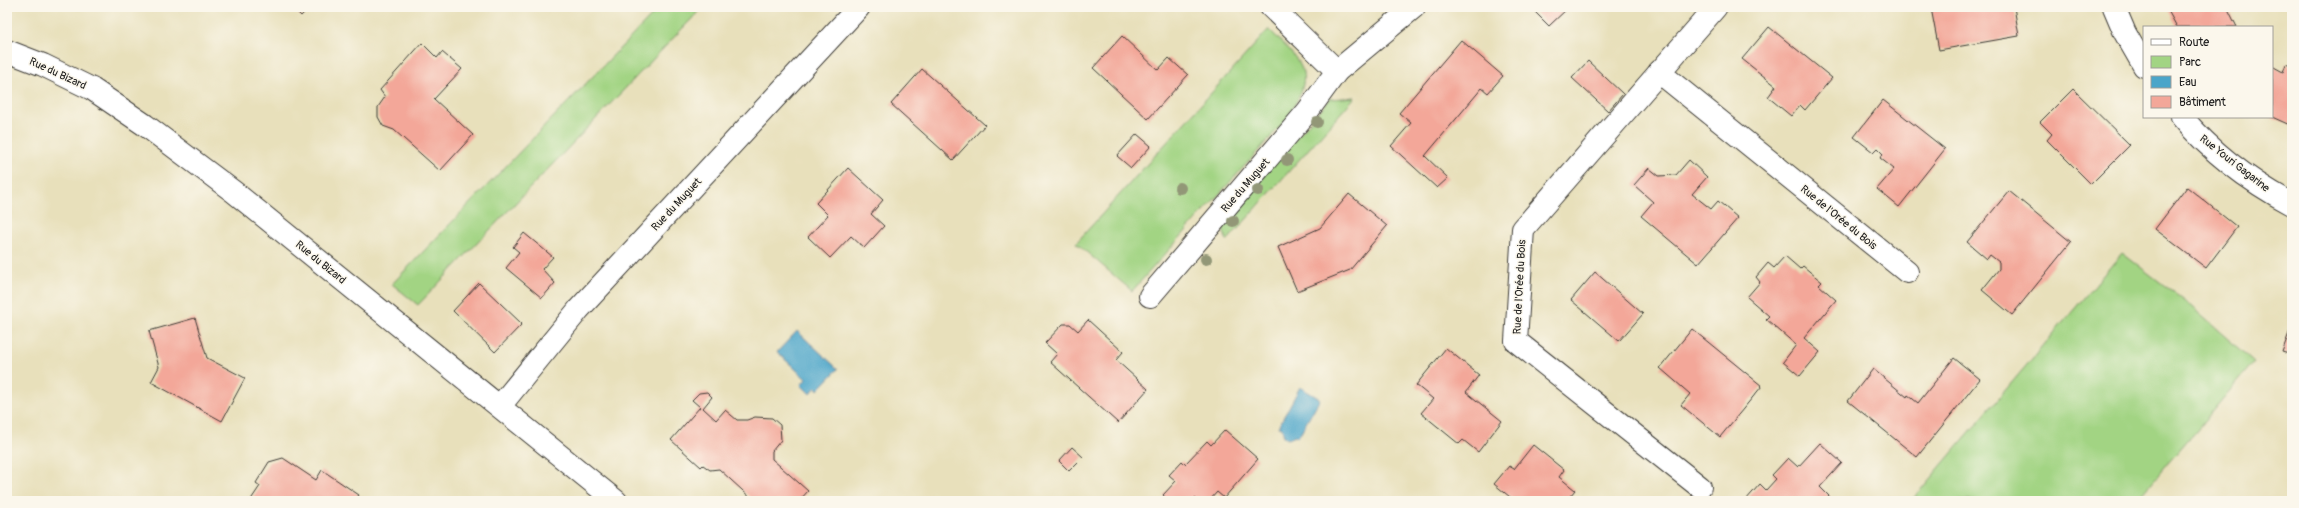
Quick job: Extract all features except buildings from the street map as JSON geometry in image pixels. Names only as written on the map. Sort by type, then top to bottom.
[{"type":"street","name":"Rue du Muguet","points":[[500,406],[579,309],[859,7]]},
{"type":"street","points":[[1271,7],[1337,71]]},
{"type":"street","name":"Rue du Muguet","points":[[1150,296],[1307,112],[1337,71],[1414,7]]},
{"type":"street","name":"Rue de l'Orée du Bois","points":[[1700,487],[1516,341],[1523,229],[1716,7]]},
{"type":"street","points":[[2114,7],[2125,33],[2143,64]]},
{"type":"street","name":"Rue du Bizard","points":[[7,51],[43,65],[92,89],[145,125],[234,192],[616,501]]},
{"type":"street","name":"Rue de l'Orée du Bois","points":[[1659,72],[1907,272]]},
{"type":"street","name":"Rue Youri Gagarine","points":[[2183,118],[2193,131],[2243,173],[2292,204]]},
{"type":"green space","points":[[660,7],[703,7],[418,305],[392,284]]},
{"type":"green space","points":[[1269,29],[1291,53],[1298,62],[1302,71],[1303,80],[1301,91],[1295,105],[1285,121],[1132,291],[1076,243]]},
{"type":"green space","points":[[1355,97],[1227,241],[1223,230],[1226,218],[1330,99]]},
{"type":"green space","points":[[2122,253],[2186,302],[2254,362],[2136,501],[1911,501]]},
{"type":"water","points":[[797,331],[838,369],[818,390],[816,387],[810,394],[801,385],[806,379],[777,352]]},
{"type":"water","points":[[1300,387],[1320,399],[1298,437],[1295,435],[1288,439],[1284,437],[1282,428],[1278,427]]}]
